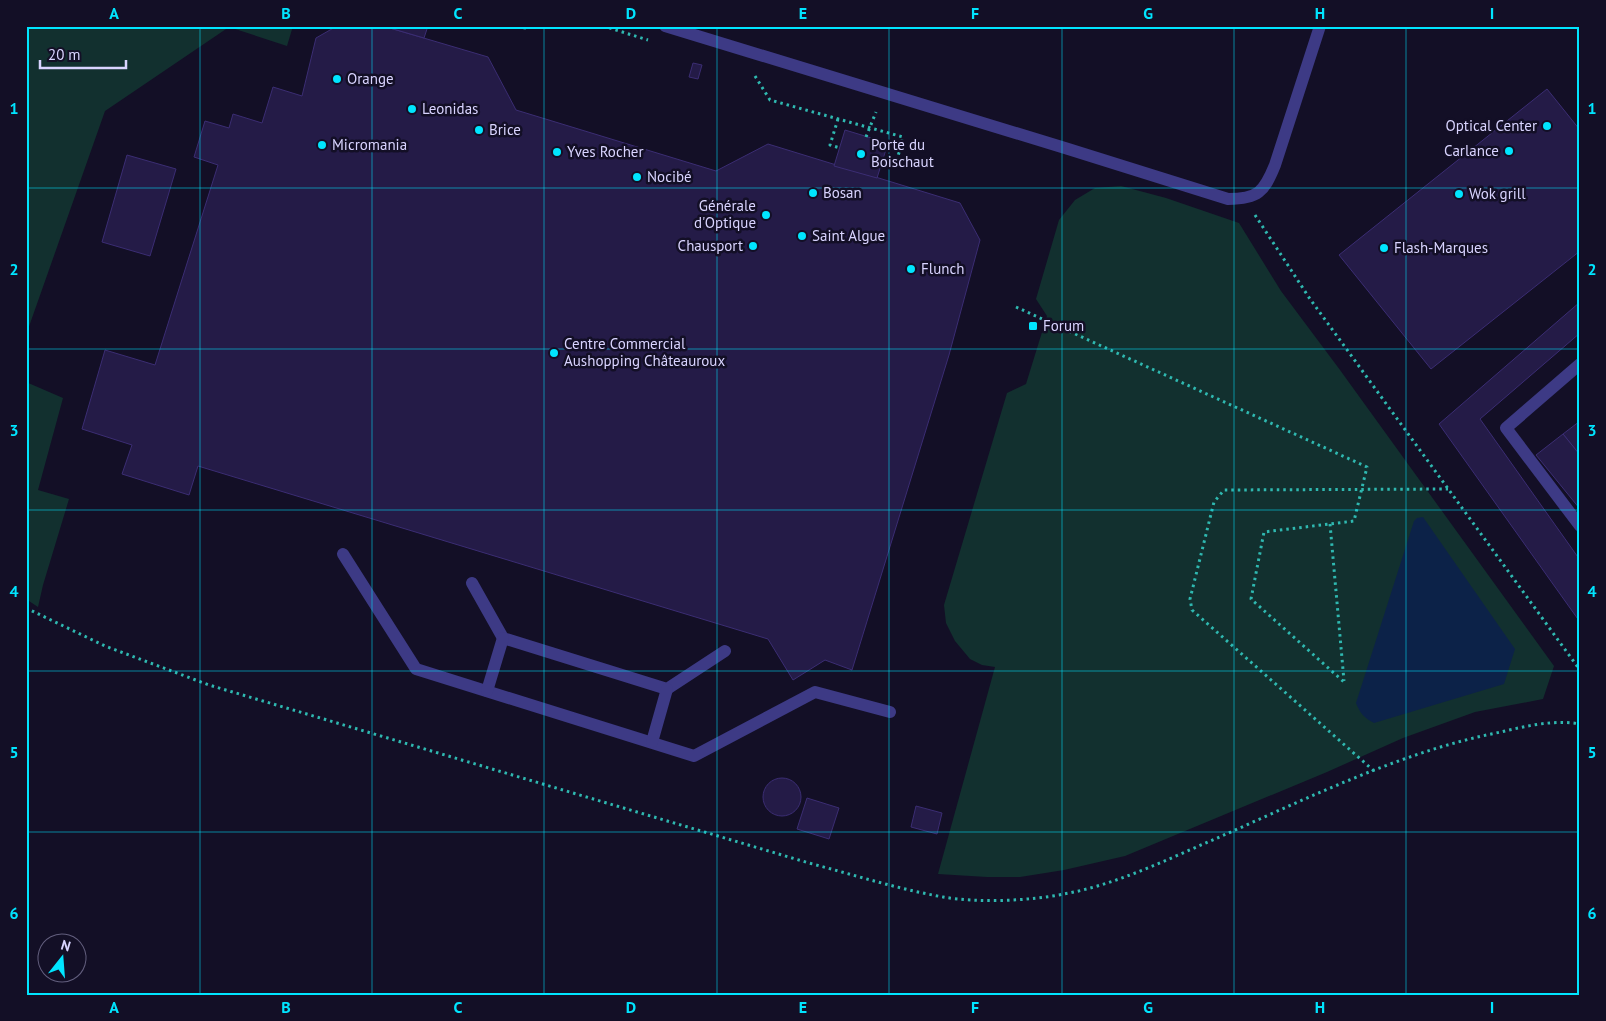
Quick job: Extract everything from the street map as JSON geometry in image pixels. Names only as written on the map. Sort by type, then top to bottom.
[{"type":"lane","points":[[665,26],[1065,148],[1216,197],[1228,199],[1255,195],[1263,190],[1275,166],[1320,26]]},
{"type":"lane","points":[[1580,364],[1506,428],[1580,526]]},
{"type":"lane","points":[[343,554],[416,669],[694,756],[815,692],[890,712]]},
{"type":"lane","points":[[472,583],[503,638],[667,690]]},
{"type":"lane","points":[[487,691],[503,638]]},
{"type":"lane","points":[[652,742],[667,690],[725,651]]},
{"type":"path","points":[[504,26],[527,28],[530,26]]},
{"type":"path","points":[[770,100],[903,137],[896,164],[882,161]]},
{"type":"path","points":[[838,119],[830,145],[840,148]]},
{"type":"path","points":[[1245,197],[1267,236],[1310,299],[1580,670]]},
{"type":"path","points":[[1016,307],[1367,466],[1354,521],[1264,532],[1251,599],[1344,682],[1330,524]]},
{"type":"path","points":[[1374,771],[1192,610],[1190,599],[1214,502],[1224,490],[1448,489]]},
{"type":"path","points":[[26,608],[105,646],[209,685],[809,863],[896,887],[945,897],[979,900],[1022,899],[1063,895],[1104,884],[1431,749],[1473,737],[1531,725],[1580,724]]},
{"type":"green space","points":[[26,26],[293,26],[287,46],[229,27],[105,111],[26,335]]},
{"type":"green space","points":[[1121,186],[1166,198],[1239,223],[1281,291],[1554,666],[1543,699],[1475,712],[1403,738],[1327,772],[1125,856],[1064,870],[1020,877],[938,874],[995,667],[982,665],[970,659],[955,641],[946,623],[944,605],[1007,393],[1026,384],[1047,316],[1036,299],[1059,220],[1075,200],[1095,188]]},
{"type":"green space","points":[[26,382],[63,398],[38,490],[69,499],[38,607],[26,599]]},
{"type":"water","points":[[1423,517],[1515,649],[1504,684],[1374,723],[1363,715],[1356,703],[1414,521],[1417,518]]},
{"type":"building","name":"Centre Commercial Aushopping Châteauroux","points":[[337,26],[383,26],[488,57],[516,110],[716,171],[768,144],[960,203],[980,240],[949,355],[852,670],[825,660],[793,680],[768,639],[198,466],[189,495],[122,474],[132,445],[82,429],[105,350],[155,365],[218,165],[194,157],[205,121],[229,128],[233,114],[262,123],[273,87],[302,96],[316,38]]},
{"type":"building","points":[[383,26],[428,26],[424,38]]},
{"type":"building","points":[[693,63],[702,65],[698,79],[689,77]]},
{"type":"building","points":[[1547,89],[1580,130],[1580,251],[1431,369],[1339,255]]},
{"type":"building","name":"Porte du Boischaut","points":[[845,130],[888,143],[877,178],[834,166]]},
{"type":"building","points":[[127,155],[176,169],[150,256],[102,242]]},
{"type":"building","points":[[1580,302],[1580,333],[1480,419],[1580,560],[1580,622],[1439,424]]},
{"type":"building","points":[[1580,421],[1580,455],[1563,434]]},
{"type":"building","points":[[1563,434],[1580,455],[1580,509],[1536,455]]},
{"type":"building","points":[[782,778],[796,783],[801,797],[796,811],[782,816],[768,811],[763,797],[768,783]]},
{"type":"building","points":[[807,798],[839,808],[829,839],[797,829]]},
{"type":"building","points":[[916,806],[942,813],[937,834],[911,827]]},
{"type":"place","name":"Orange","points":[[337,79]]},
{"type":"place","name":"Leonidas","points":[[412,109]]},
{"type":"place","name":"Optical Center","points":[[1547,126]]},
{"type":"place","name":"Brice","points":[[479,130]]},
{"type":"place","name":"Micromania","points":[[322,145]]},
{"type":"place","name":"Carlance","points":[[1509,151]]},
{"type":"place","name":"Yves Rocher","points":[[557,152]]},
{"type":"place","name":"Porte du Boischaut","points":[[861,154]]},
{"type":"place","name":"Nocibé","points":[[637,177]]},
{"type":"place","name":"Bosan","points":[[813,193]]},
{"type":"place","name":"Wok grill","points":[[1459,194]]},
{"type":"place","name":"Générale d'Optique","points":[[766,215]]},
{"type":"place","name":"Saint Algue","points":[[802,236]]},
{"type":"place","name":"Chausport","points":[[753,246]]},
{"type":"place","name":"Flash-Marques","points":[[1384,248]]},
{"type":"place","name":"Flunch","points":[[911,269]]},
{"type":"place","name":"Forum","points":[[1033,326]]},
{"type":"place","name":"Centre Commercial Aushopping Châteauroux","points":[[554,353]]}]
